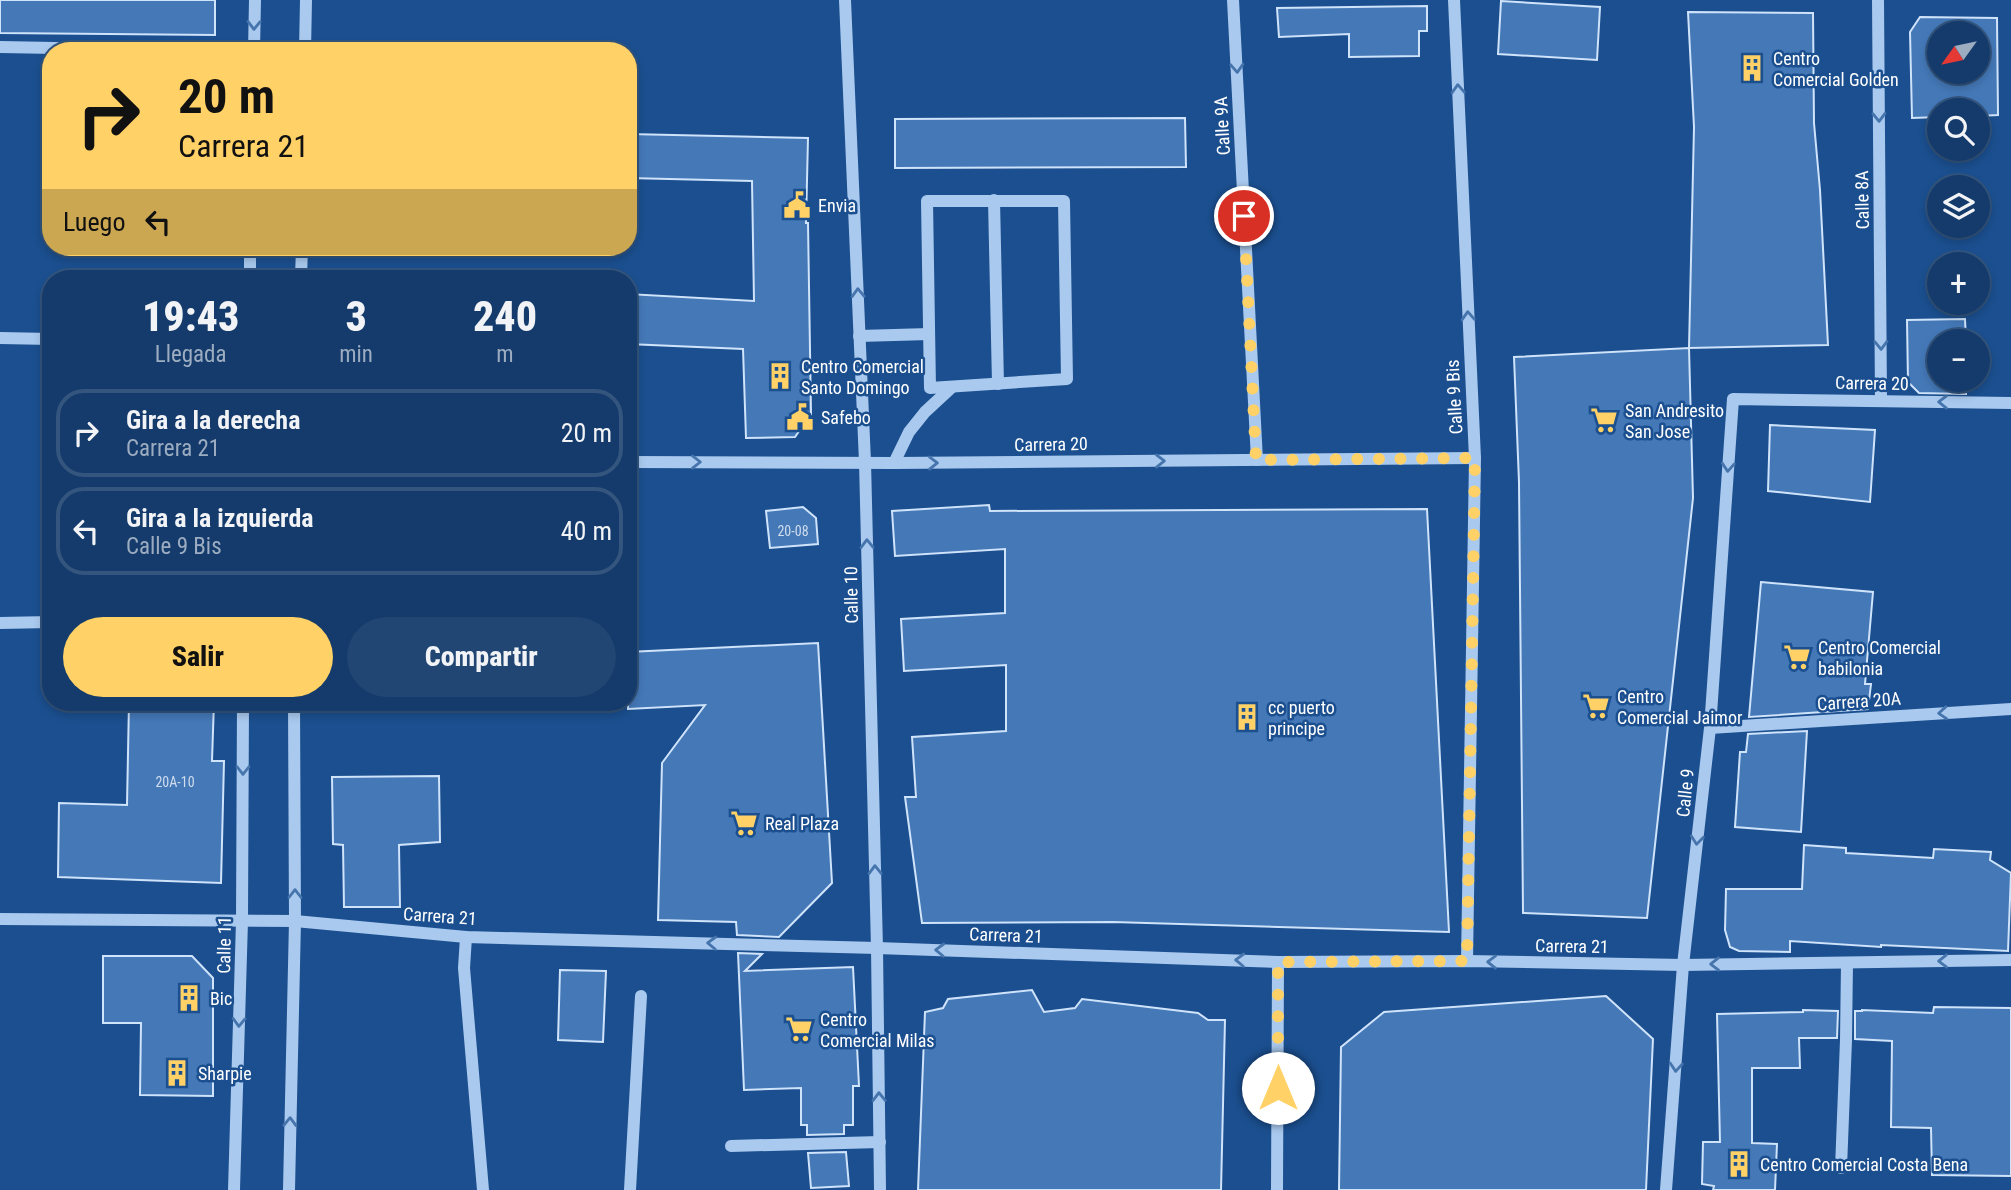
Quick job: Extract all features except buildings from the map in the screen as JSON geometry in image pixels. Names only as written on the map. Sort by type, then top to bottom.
[{"type":"street","points":[[254,42],[255,0]]},
{"type":"street","points":[[305,42],[306,0]]},
{"type":"street","name":"Calle 10","points":[[845,0],[865,463],[880,1190]]},
{"type":"street","name":"Calle 9A","points":[[1233,0],[1256,460]]},
{"type":"street","name":"Calle 9 Bis","points":[[1454,0],[1475,458],[1467,961]]},
{"type":"street","name":"Calle 8A","points":[[1878,0],[1881,400]]},
{"type":"street","points":[[0,47],[42,48]]},
{"type":"street","points":[[927,201],[994,201],[1064,201],[1067,379],[930,388],[927,201]]},
{"type":"street","points":[[994,201],[998,384]]},
{"type":"street","points":[[859,337],[929,334]]},
{"type":"street","points":[[0,338],[42,340]]},
{"type":"street","points":[[894,463],[909,432],[925,412],[952,387]]},
{"type":"street","name":"Carrera 20","points":[[1733,399],[2011,403]]},
{"type":"street","name":"Calle 9","points":[[1666,1190],[1683,965],[1710,729],[1733,399]]},
{"type":"street","name":"Carrera 20","points":[[637,462],[894,463],[1475,458]]},
{"type":"street","points":[[0,622],[42,622]]},
{"type":"street","name":"Carrera 20A","points":[[1710,729],[2011,709]]},
{"type":"street","name":"Calle 11","points":[[234,1190],[242,921],[243,711]]},
{"type":"street","points":[[289,1190],[295,921],[295,711]]},
{"type":"street","name":"Carrera 21","points":[[0,919],[295,921],[466,936],[1278,962],[1467,961],[1683,965],[2011,960]]},
{"type":"street","points":[[466,936],[464,968],[482,1190]]},
{"type":"street","points":[[1277,1190],[1278,962]]},
{"type":"street","points":[[1841,1168],[1847,963]]},
{"type":"street","points":[[630,1190],[641,996]]},
{"type":"street","points":[[731,1146],[880,1142]]},
{"type":"place","name":"Centro Comercial Golden","points":[[1752,68]]},
{"type":"place","name":"Envia","points":[[797,205]]},
{"type":"place","name":"Centro Comercial Santo Domingo","points":[[780,376]]},
{"type":"place","name":"Safebo","points":[[800,417]]},
{"type":"place","name":"San Andresito San Jose","points":[[1604,420]]},
{"type":"place","name":"Centro Comercial babilonia","points":[[1797,657]]},
{"type":"place","name":"Centro Comercial Jaimor","points":[[1596,706]]},
{"type":"place","name":"cc puerto principe","points":[[1247,717]]},
{"type":"place","name":"Real Plaza","points":[[744,823]]},
{"type":"place","name":"Bic","points":[[189,998]]},
{"type":"place","name":"Centro Comercial Milas","points":[[799,1029]]},
{"type":"place","name":"Sharpie","points":[[177,1073]]},
{"type":"place","name":"Centro Comercial Costa Bena","points":[[1739,1164]]},
{"type":"route","points":[[1244,216],[1256,460],[1475,458],[1467,961],[1278,962],[1278,1088]]}]
